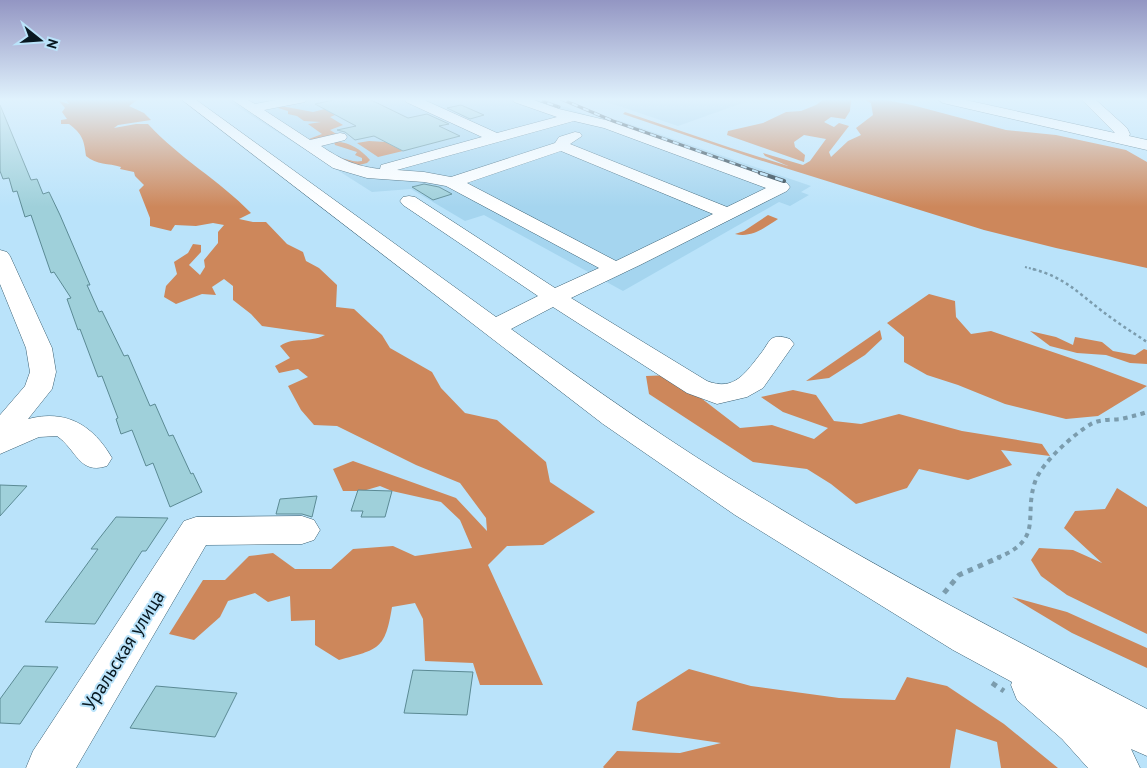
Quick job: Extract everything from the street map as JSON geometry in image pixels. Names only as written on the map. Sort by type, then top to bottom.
[{"type":"street","points":[[235,135],[612,417],[747,506],[950,626],[1147,733]]},
{"type":"street","points":[[292,135],[339,165],[353,171],[440,178],[452,182],[616,269]]},
{"type":"street","points":[[489,135],[496,138]]},
{"type":"street","points":[[365,173],[507,135]]},
{"type":"street","points":[[562,146],[564,140],[579,135]]},
{"type":"street","points":[[494,328],[781,187],[636,135]]},
{"type":"street","points":[[1104,135],[1147,145]]},
{"type":"street","points":[[1118,138],[1122,135]]},
{"type":"street","points":[[308,145],[340,137]]},
{"type":"street","points":[[452,182],[562,146],[727,213]]},
{"type":"street","points":[[409,201],[554,297],[697,387],[717,395],[737,391],[753,382],[781,344]]},
{"type":"street","points":[[0,256],[10,309],[39,348],[44,372],[38,389],[0,434]]},
{"type":"street","points":[[0,443],[18,432],[50,426],[67,428],[96,458]]},
{"type":"street","name":"Уральская улица","points":[[50,768],[196,531],[302,530]]},
{"type":"street","points":[[950,626],[1052,700],[1081,726],[1116,768]]},
{"type":"path","points":[[1025,268],[1053,275],[1069,284],[1102,311],[1147,342]]},
{"type":"path","points":[[950,626],[948,586],[969,567],[998,558],[1020,544],[1030,524],[1034,481],[1044,464],[1092,423],[1127,418],[1147,412]]},
{"type":"shaded area","points":[[80,135],[159,135],[251,213],[239,219],[266,222],[287,244],[303,252],[306,261],[319,268],[337,285],[336,307],[354,309],[382,335],[390,348],[432,372],[441,388],[465,413],[497,420],[546,462],[550,482],[595,512],[543,545],[507,546],[488,565],[543,685],[480,685],[473,663],[425,661],[423,619],[415,603],[392,607],[386,632],[378,646],[372,650],[339,660],[315,645],[315,620],[291,621],[290,596],[268,602],[255,593],[228,601],[220,617],[194,640],[169,634],[203,580],[225,580],[249,556],[273,553],[295,569],[331,569],[353,549],[393,546],[415,556],[472,548],[460,520],[441,502],[392,491],[380,486],[363,491],[343,491],[333,469],[353,461],[456,498],[487,531],[486,518],[460,483],[416,465],[337,426],[314,425],[301,410],[288,386],[308,377],[298,369],[279,373],[275,366],[290,358],[280,346],[291,341],[319,338],[325,335],[262,326],[251,314],[233,300],[233,286],[224,279],[212,287],[216,295],[202,294],[176,304],[164,297],[166,286],[177,274],[174,262],[188,253],[193,244],[201,245],[201,252],[189,265],[200,275],[205,267],[204,260],[218,243],[218,232],[224,225],[213,223],[196,226],[175,225],[171,231],[150,226],[150,218],[139,190],[144,185],[135,176],[134,172],[90,159],[86,156]]},
{"type":"shaded area","points":[[282,135],[661,135],[811,186],[801,192],[809,195],[790,206],[779,202],[623,291],[484,215],[465,221],[411,189],[372,192]]},
{"type":"shaded area","points":[[320,135],[338,135],[315,140],[309,139]]},
{"type":"shaded area","points":[[685,135],[692,135],[788,166],[765,156],[763,153],[803,165],[810,161],[826,139],[804,135],[794,142],[795,147],[805,155],[804,162],[727,135],[842,135],[829,152],[831,157],[848,141],[861,135],[1054,135],[1126,150],[1147,162],[1147,268],[984,230]]},
{"type":"shaded area","points":[[369,141],[386,142],[403,151],[378,157],[357,143]]},
{"type":"shaded area","points":[[334,142],[354,146],[370,160],[359,165],[360,168],[337,158],[362,161],[362,158],[355,155],[357,152],[335,145]]},
{"type":"shaded area","points":[[768,215],[778,219],[763,229],[747,235],[735,234],[744,231]]},
{"type":"shaded area","points":[[929,294],[955,301],[956,317],[971,334],[991,331],[1147,386],[1098,416],[1066,419],[1005,404],[927,375],[904,362],[904,337],[887,323]]},
{"type":"shaded area","points":[[880,330],[882,339],[865,355],[829,378],[806,381]]},
{"type":"shaded area","points":[[1030,331],[1056,337],[1073,345],[1075,337],[1102,342],[1113,351],[1135,355],[1144,349],[1147,350],[1147,364],[1130,363],[1106,355],[1077,353],[1050,346]]},
{"type":"shaded area","points":[[671,375],[740,428],[772,425],[814,439],[828,428],[783,412],[761,397],[793,390],[816,395],[834,421],[861,424],[899,414],[962,431],[1042,444],[1050,456],[1001,450],[1012,465],[968,480],[919,469],[907,488],[856,504],[831,484],[807,469],[753,462],[649,394],[646,376]]},
{"type":"shaded area","points":[[1117,488],[1147,507],[1147,634],[1067,595],[1041,576],[1031,560],[1039,548],[1073,550],[1102,563],[1064,528],[1075,511],[1105,509]]},
{"type":"shaded area","points":[[1012,597],[1067,612],[1147,648],[1147,668],[1072,633]]},
{"type":"shaded area","points":[[689,669],[751,686],[839,698],[895,700],[907,677],[947,686],[1004,724],[1058,768],[1001,768],[997,742],[956,729],[950,768],[604,768],[617,751],[680,753],[721,743],[632,730],[637,702]]},
{"type":"building","points":[[0,135],[12,135],[31,180],[37,179],[43,194],[49,192],[90,285],[87,285],[99,312],[102,311],[124,356],[128,355],[150,406],[155,404],[169,436],[173,435],[191,474],[193,473],[202,492],[170,507],[153,463],[146,466],[132,430],[121,434],[116,419],[118,418],[102,376],[98,377],[80,329],[78,330],[67,299],[71,298],[54,272],[51,273],[31,215],[25,217],[17,191],[13,192],[9,178],[3,179],[0,171]]},
{"type":"building","points":[[349,135],[460,136],[403,151],[374,136],[355,140]]},
{"type":"building","points":[[424,184],[439,187],[452,194],[433,200],[412,187]]},
{"type":"building","points":[[0,485],[27,486],[0,516]]},
{"type":"building","points":[[358,490],[392,491],[385,517],[361,517],[363,511],[351,511]]},
{"type":"building","points":[[317,496],[312,517],[302,514],[276,514],[280,499]]},
{"type":"building","points":[[116,517],[168,518],[146,551],[142,551],[95,624],[45,622],[98,549],[91,549]]},
{"type":"building","points":[[24,666],[58,667],[20,724],[0,723],[0,699]]},
{"type":"building","points":[[413,670],[473,672],[467,715],[404,713]]},
{"type":"building","points":[[156,686],[237,693],[215,737],[130,728]]},
{"type":"railway","points":[[652,135],[764,174]]},
{"type":"railway","points":[[760,173],[784,181]]}]
